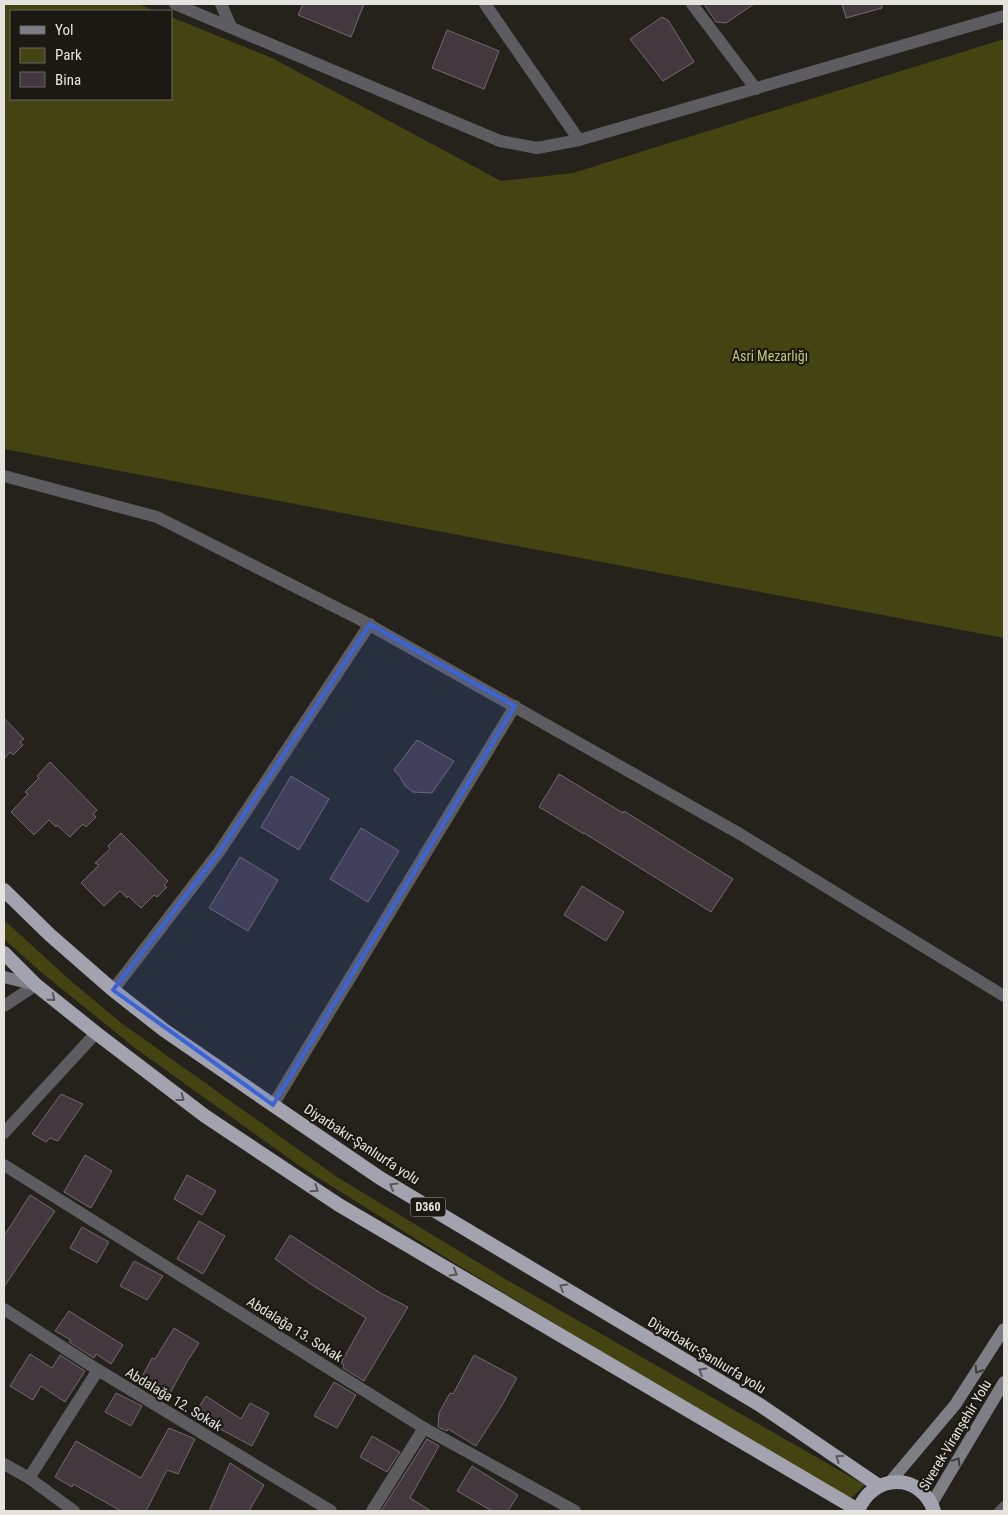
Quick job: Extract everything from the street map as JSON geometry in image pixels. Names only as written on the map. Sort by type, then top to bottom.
[{"type":"highway","name":"Diyarbakır-Şanlıurfa yolu","points":[[4,890],[50,935],[113,990],[164,1030],[380,1178],[760,1405],[885,1484]]},
{"type":"highway","points":[[4,953],[36,985],[205,1116],[339,1205],[858,1510],[866,1495],[885,1484],[902,1482],[914,1486],[924,1493],[933,1507]]},
{"type":"main road","points":[[4,977],[36,985]]},
{"type":"main road","name":"Siverek-Viranşehir Yolu","points":[[885,1484],[955,1405],[1004,1329]]},
{"type":"main road","name":"Siverek-Viranşehir Yolu","points":[[933,1507],[1004,1382]]},
{"type":"street","points":[[175,4],[500,141],[537,148],[579,140],[1004,16]]},
{"type":"street","points":[[221,4],[231,27]]},
{"type":"street","points":[[485,4],[579,140]]},
{"type":"street","points":[[692,4],[756,89]]},
{"type":"street","points":[[4,476],[157,517],[370,624],[740,834],[1004,996]]},
{"type":"street","points":[[113,990],[219,852],[370,624]]},
{"type":"street","points":[[273,1105],[514,706]]},
{"type":"street","points":[[4,1006],[36,985]]},
{"type":"street","points":[[4,1133],[96,1033]]},
{"type":"street","name":"Abdalağa 13. Sokak","points":[[4,1164],[424,1428],[575,1511]]},
{"type":"street","name":"Abdalağa 12. Sokak","points":[[4,1309],[98,1370],[331,1511]]},
{"type":"street","points":[[29,1478],[98,1370]]},
{"type":"street","points":[[372,1511],[424,1428]]},
{"type":"street","points":[[4,1464],[29,1478],[74,1511]]},
{"type":"lane","points":[[998,1511],[1004,1504]]},
{"type":"highlighted area","points":[[370,624],[515,706],[273,1105],[113,990],[219,852]]},
{"type":"green space","name":"Asri Mezarlığı","points":[[4,4],[138,4],[153,10],[10,10],[10,100],[172,100],[172,17],[272,58],[501,181],[573,173],[1004,39],[1004,638],[4,449]]},
{"type":"green space","points":[[4,920],[71,981],[120,1022],[337,1177],[507,1280],[865,1485],[849,1500],[456,1264],[301,1167],[135,1048],[41,972],[4,939]]},
{"type":"building","points":[[303,4],[364,4],[351,37],[298,15]]},
{"type":"building","points":[[704,4],[754,4],[726,23],[716,22]]},
{"type":"building","points":[[842,4],[882,4],[882,8],[846,18]]},
{"type":"building","points":[[662,17],[668,20],[694,62],[663,81],[630,39]]},
{"type":"building","points":[[447,30],[499,51],[484,89],[432,68]]},
{"type":"building","points":[[4,718],[24,739],[20,742],[23,745],[13,755],[10,752],[4,759]]},
{"type":"building","points":[[417,740],[454,761],[432,793],[413,792],[405,786],[394,770]]},
{"type":"building","points":[[50,762],[97,810],[93,814],[96,817],[86,827],[83,824],[70,837],[49,820],[34,835],[11,812],[28,794],[25,792],[39,778],[37,776]]},
{"type":"building","points":[[559,774],[623,813],[624,811],[733,879],[711,912],[539,807]]},
{"type":"building","points":[[291,776],[329,799],[299,850],[261,827]]},
{"type":"building","points":[[361,828],[399,851],[368,902],[330,879]]},
{"type":"building","points":[[121,833],[168,881],[164,885],[167,887],[157,897],[154,895],[141,908],[120,891],[104,906],[81,883],[99,865],[95,863],[110,849],[108,846]]},
{"type":"building","points":[[240,857],[278,880],[248,931],[209,908]]},
{"type":"building","points":[[582,886],[624,912],[606,941],[564,915]]},
{"type":"building","points":[[61,1094],[83,1104],[58,1141],[50,1138],[46,1142],[32,1134]]},
{"type":"building","points":[[85,1155],[112,1171],[91,1208],[64,1192]]},
{"type":"building","points":[[187,1175],[216,1191],[202,1215],[174,1199]]},
{"type":"building","points":[[30,1195],[55,1211],[4,1287],[4,1236]]},
{"type":"building","points":[[199,1221],[225,1236],[203,1274],[177,1259]]},
{"type":"building","points":[[82,1227],[109,1242],[97,1263],[70,1248]]},
{"type":"building","points":[[290,1235],[382,1294],[408,1307],[364,1381],[343,1368],[344,1365],[341,1363],[366,1318],[312,1285],[275,1259]]},
{"type":"building","points":[[134,1261],[163,1276],[147,1300],[120,1286]]},
{"type":"building","points":[[69,1311],[123,1345],[111,1364],[96,1354],[94,1358],[69,1342],[71,1340],[55,1331]]},
{"type":"building","points":[[174,1328],[199,1343],[168,1397],[152,1388],[150,1392],[138,1384],[152,1358],[155,1359]]},
{"type":"building","points":[[30,1354],[52,1368],[60,1355],[85,1371],[65,1402],[41,1386],[33,1400],[10,1386]]},
{"type":"building","points":[[474,1355],[517,1378],[476,1446],[448,1429],[447,1431],[438,1427],[439,1413],[450,1393],[453,1394]]},
{"type":"building","points":[[334,1382],[356,1395],[337,1428],[314,1416]]},
{"type":"building","points":[[116,1393],[142,1406],[131,1426],[105,1412]]},
{"type":"building","points":[[206,1396],[241,1419],[250,1403],[269,1413],[252,1446],[195,1413]]},
{"type":"building","points":[[169,1428],[195,1439],[178,1474],[167,1470],[146,1511],[121,1511],[73,1484],[72,1487],[55,1477],[76,1441],[141,1478]]},
{"type":"building","points":[[372,1436],[400,1452],[387,1472],[360,1457]]},
{"type":"building","points":[[427,1439],[439,1446],[410,1498],[431,1511],[381,1511]]},
{"type":"building","points":[[230,1463],[264,1485],[249,1511],[209,1511]]},
{"type":"building","points":[[472,1466],[518,1495],[508,1511],[492,1511],[457,1491]]}]
